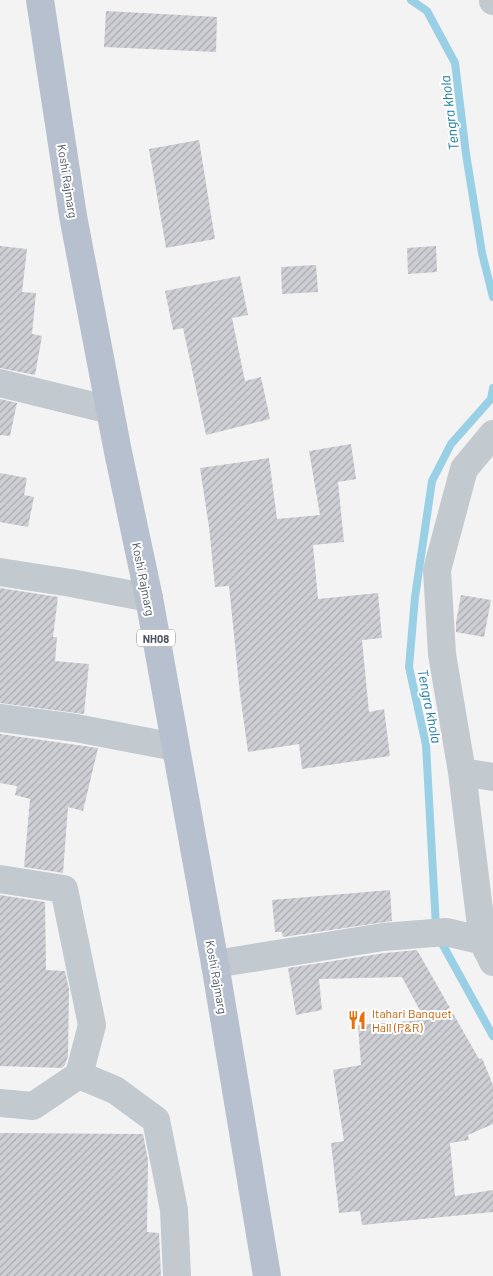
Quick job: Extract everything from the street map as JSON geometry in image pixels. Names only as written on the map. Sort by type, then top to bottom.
[{"type":"main road","name":"Koshi Rajmarg","points":[[40,0],[73,216],[110,410],[149,598],[215,964],[267,1276]]},
{"type":"street","points":[[0,383],[110,410]]},
{"type":"street","points":[[490,949],[442,654],[438,570],[464,469],[493,434]]},
{"type":"street","points":[[0,572],[149,598]]},
{"type":"street","points":[[0,718],[76,728],[175,747]]},
{"type":"street","points":[[462,772],[493,777]]},
{"type":"street","points":[[0,879],[64,889],[92,1025],[79,1076],[33,1106],[0,1103]]},
{"type":"street","points":[[215,964],[383,937],[446,932],[490,949]]},
{"type":"street","points":[[79,1076],[115,1090],[156,1120],[174,1210],[177,1276]]},
{"type":"building","points":[[106,11],[217,17],[216,52],[104,47]]},
{"type":"building","points":[[199,140],[215,239],[166,248],[149,149]]},
{"type":"building","points":[[0,246],[27,249],[22,292],[36,293],[32,334],[42,336],[35,375],[0,368]]},
{"type":"building","points":[[436,246],[437,272],[408,274],[407,248]]},
{"type":"building","points":[[316,265],[318,292],[282,294],[281,267]]},
{"type":"building","points":[[240,276],[248,315],[232,318],[245,381],[261,377],[270,419],[206,435],[183,328],[173,330],[165,291]]},
{"type":"building","points":[[0,399],[17,403],[10,436],[0,435]]},
{"type":"building","points":[[351,444],[356,479],[338,482],[344,542],[313,545],[318,599],[378,593],[382,638],[362,640],[369,712],[384,709],[390,756],[302,769],[299,744],[248,752],[229,586],[215,587],[209,527],[200,468],[269,458],[277,519],[320,515],[309,451]]},
{"type":"building","points":[[0,473],[27,478],[24,495],[34,497],[28,527],[0,522]]},
{"type":"building","points":[[0,588],[58,597],[53,637],[57,637],[55,661],[89,664],[84,714],[0,703]]},
{"type":"building","points":[[461,595],[491,600],[484,637],[456,632]]},
{"type":"building","points":[[0,734],[98,748],[83,811],[68,807],[63,873],[24,867],[30,799],[15,795],[17,786],[0,783]]},
{"type":"building","points":[[390,890],[392,921],[283,937],[282,932],[275,932],[272,900]]},
{"type":"building","points":[[0,895],[45,902],[46,970],[65,971],[69,989],[68,1056],[62,1068],[0,1066]]},
{"type":"building","points":[[417,950],[479,1059],[482,1058],[493,1085],[493,1124],[468,1135],[469,1140],[450,1143],[455,1196],[493,1190],[493,1212],[362,1225],[360,1211],[339,1213],[331,1143],[344,1141],[333,1070],[361,1065],[358,1025],[425,1020],[402,977],[319,979],[322,1010],[296,1015],[288,968]]},
{"type":"building","points":[[0,1133],[143,1134],[148,1160],[147,1232],[159,1233],[161,1276],[0,1276]]},
{"type":"waterway","name":"Tengra khola","points":[[411,0],[427,11],[455,63],[466,154],[482,253],[493,297]]},
{"type":"waterway","name":"Tengra khola","points":[[436,927],[426,745],[409,667],[415,597],[432,481],[451,444],[491,399],[493,388]]},
{"type":"waterway","name":"Tengra khola","points":[[439,938],[493,1036]]},
{"type":"place","name":"Itahari Banquet Hall (P&R)","points":[[357,1020]]}]
